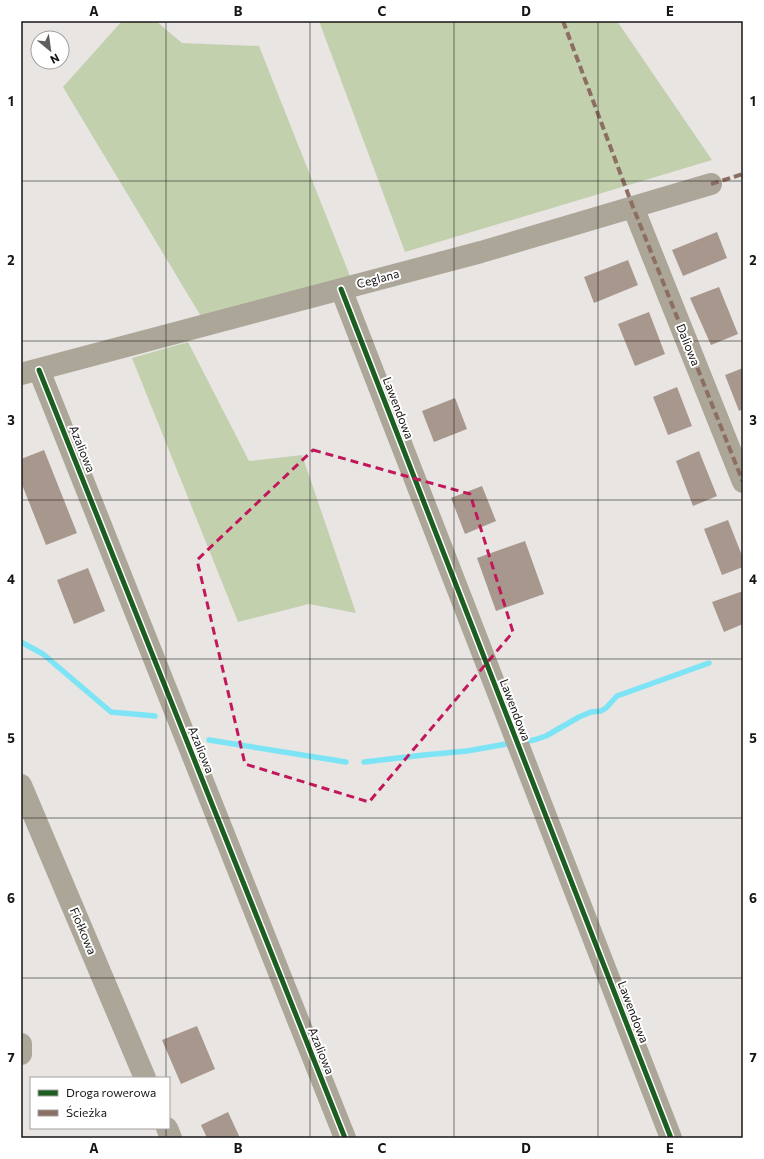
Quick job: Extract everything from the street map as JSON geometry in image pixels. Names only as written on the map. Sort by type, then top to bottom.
[{"type":"street","name":"Ceglana","points":[[30,372],[481,252],[710,184]]},
{"type":"street","name":"Daliowa","points":[[633,207],[743,482]]},
{"type":"street","name":"Lawendowa","points":[[341,289],[671,1138]]},
{"type":"street","name":"Azaliowa","points":[[30,372],[345,1138]]},
{"type":"street","name":"Fiołkowa","points":[[21,785],[145,1077]]},
{"type":"street","points":[[21,1044],[21,1054]]},
{"type":"highlighted area","points":[[313,450],[470,494],[513,632],[369,802],[245,764],[197,560]]},
{"type":"green space","points":[[122,21],[156,21],[182,43],[259,46],[350,276],[202,318],[63,87]]},
{"type":"green space","points":[[319,21],[617,21],[712,160],[405,252]]},
{"type":"green space","points":[[188,342],[249,461],[302,455],[356,613],[309,604],[238,622],[132,358]]},
{"type":"building","points":[[717,232],[727,258],[683,276],[672,250]]},
{"type":"building","points":[[628,260],[638,285],[594,303],[584,277]]},
{"type":"building","points":[[719,287],[738,334],[711,345],[690,298]]},
{"type":"building","points":[[649,312],[665,354],[635,366],[618,324]]},
{"type":"building","points":[[743,368],[743,409],[739,411],[725,375]]},
{"type":"building","points":[[677,387],[692,426],[668,435],[653,397]]},
{"type":"building","points":[[455,398],[467,429],[434,442],[422,411]]},
{"type":"building","points":[[44,450],[77,533],[46,545],[21,482],[21,459]]},
{"type":"building","points":[[699,451],[717,496],[693,506],[676,461]]},
{"type":"building","points":[[482,486],[496,521],[465,534],[451,498]]},
{"type":"building","points":[[728,520],[743,558],[743,567],[722,575],[704,529]]},
{"type":"building","points":[[525,541],[544,594],[496,611],[477,558]]},
{"type":"building","points":[[88,568],[105,611],[74,624],[57,580]]},
{"type":"building","points":[[743,591],[743,624],[724,632],[712,602]]},
{"type":"building","points":[[197,1026],[215,1069],[181,1084],[162,1040]]},
{"type":"building","points":[[228,1112],[240,1138],[207,1138],[201,1125]]},
{"type":"waterway","points":[[21,642],[43,654],[111,712],[155,716]]},
{"type":"waterway","points":[[521,742],[546,736],[579,717],[591,712],[601,711],[606,708],[617,696],[709,663]]},
{"type":"waterway","points":[[209,740],[346,762]]},
{"type":"waterway","points":[[364,762],[467,751],[512,743]]},
{"type":"marked path","points":[[563,21],[633,207],[743,482]]},
{"type":"marked path","points":[[711,184],[743,174]]},
{"type":"cycle path","points":[[341,289],[671,1138]]},
{"type":"cycle path","points":[[39,370],[345,1138]]}]
